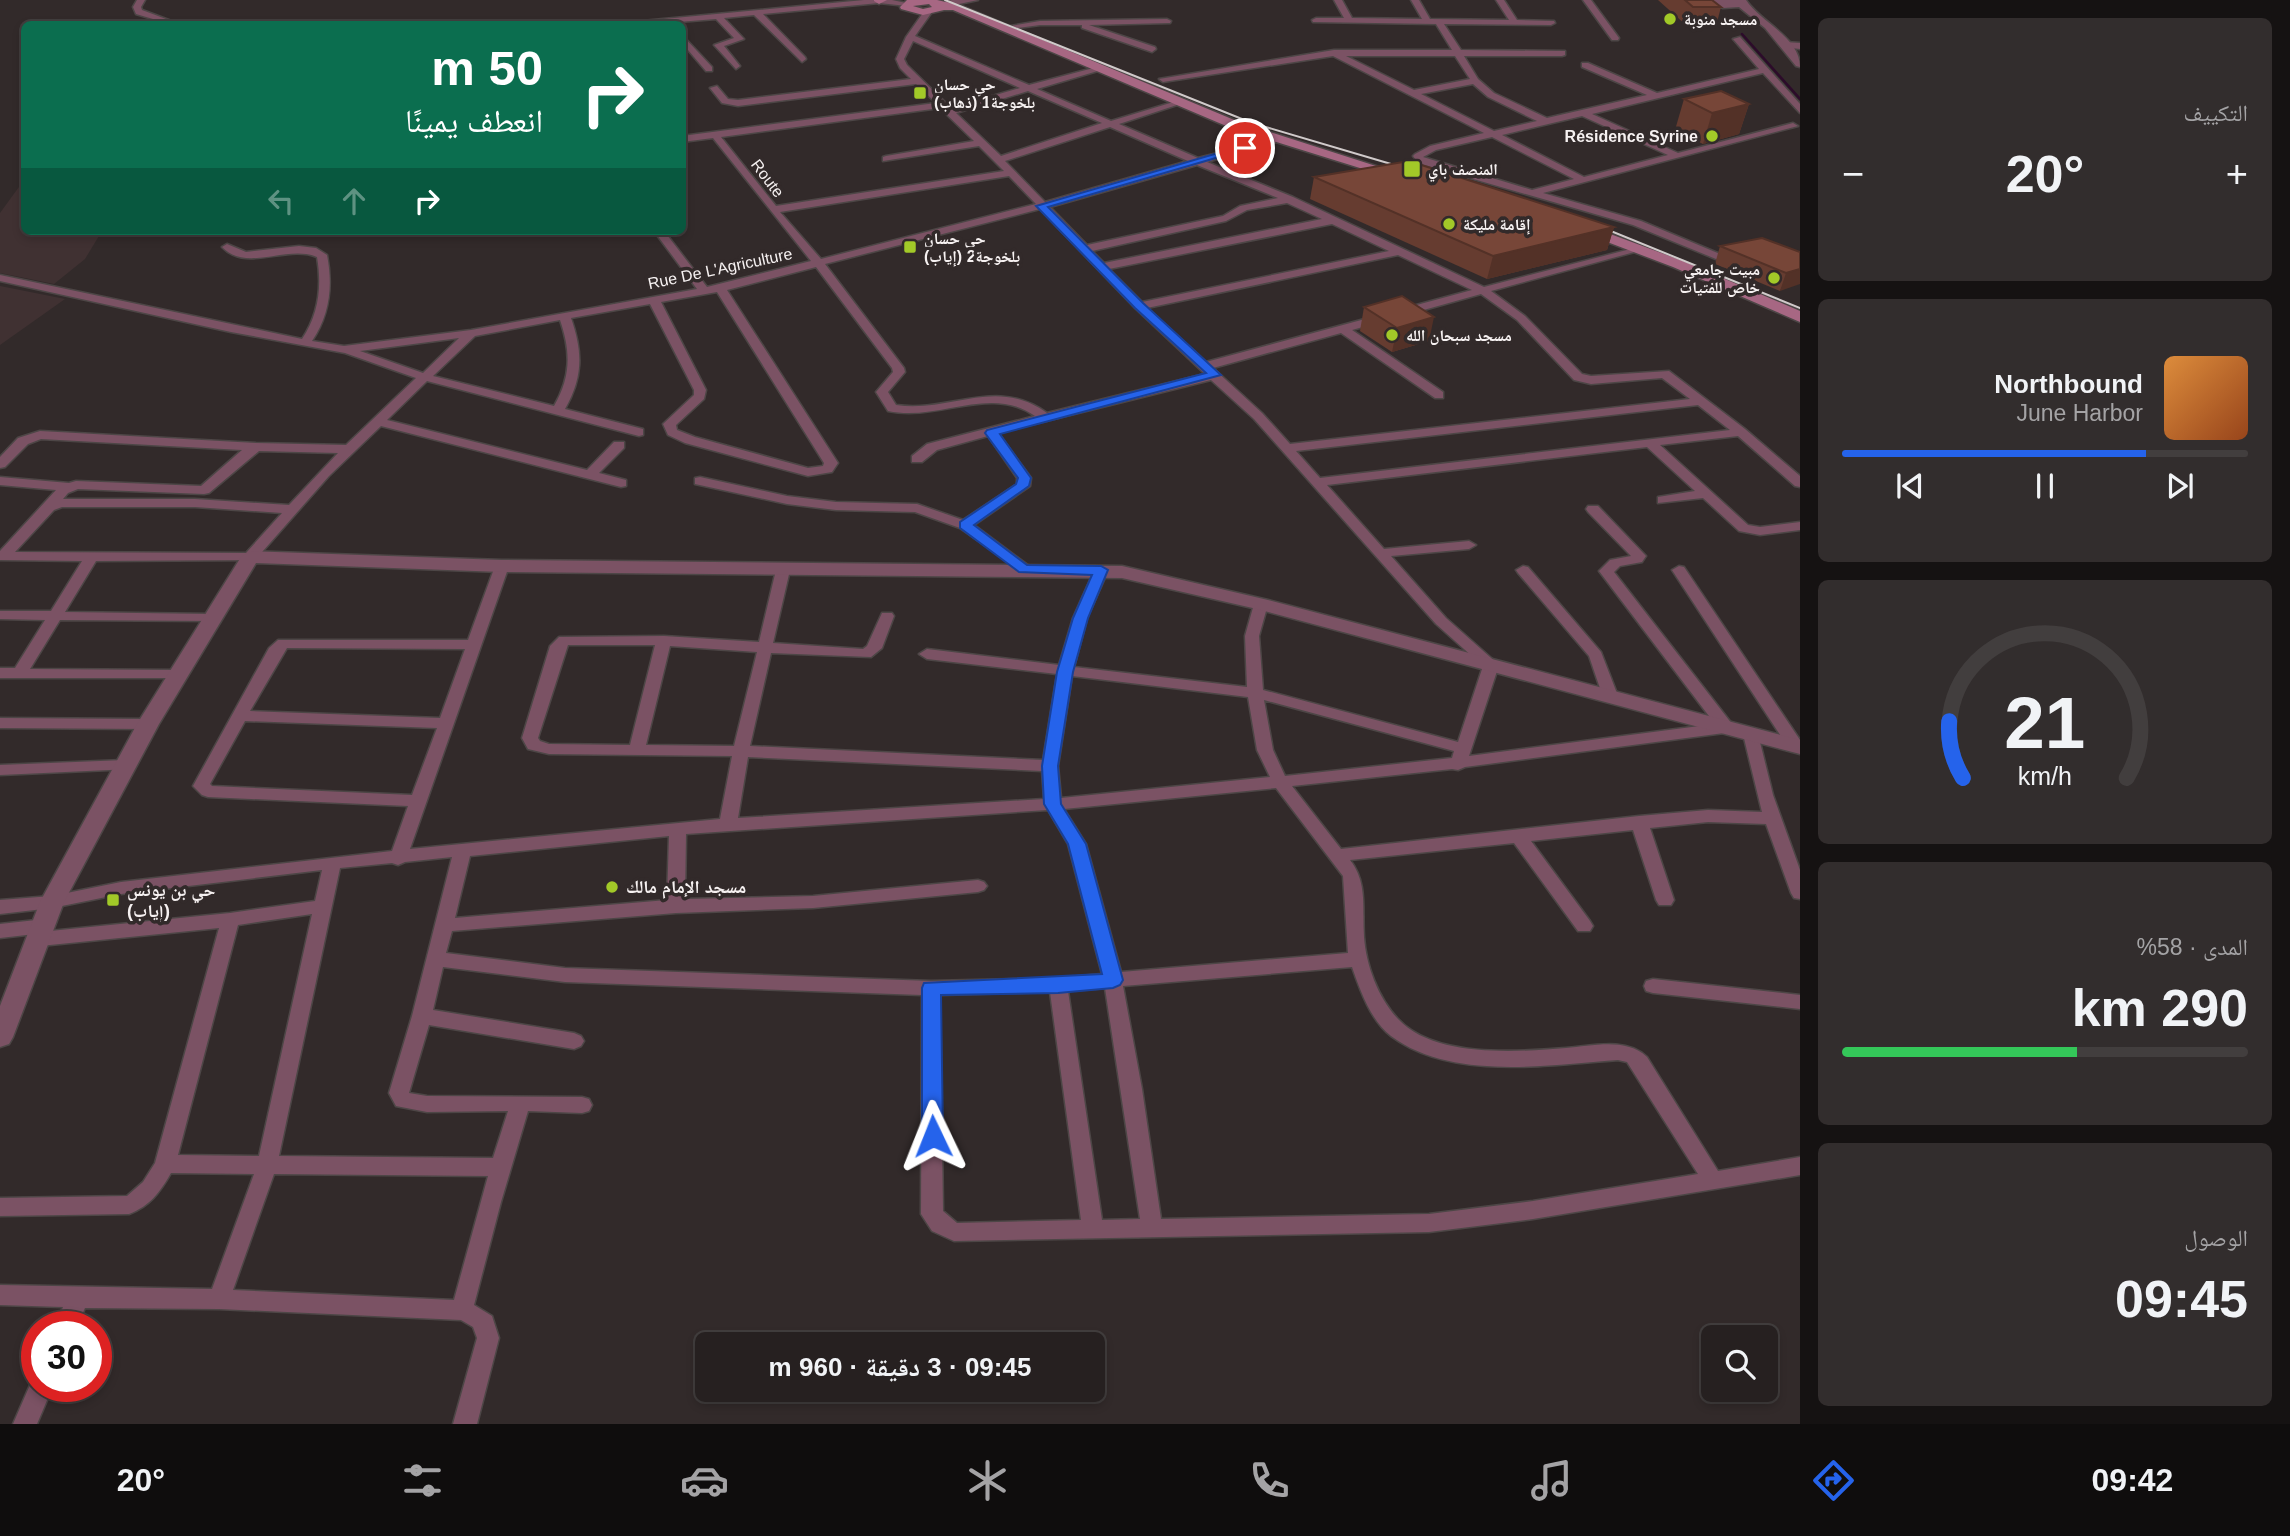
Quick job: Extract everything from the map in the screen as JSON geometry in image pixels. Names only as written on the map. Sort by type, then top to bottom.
[{"type":"main road","points":[[925,6],[972,7],[1003,28],[1177,102],[1277,139],[1416,181]]},
{"type":"main road","points":[[925,6],[972,7]]},
{"type":"main road","points":[[1568,224],[1637,247],[1800,317]]},
{"type":"street","points":[[141,0],[137,6],[139,12],[167,21]]},
{"type":"street","points":[[686,21],[880,0],[925,6],[900,59],[903,66],[999,160],[1139,306],[1210,370],[1288,448],[1441,621],[1490,665]]},
{"type":"street","points":[[1338,0],[1349,20]]},
{"type":"street","points":[[1415,0],[1428,22]]},
{"type":"street","points":[[1500,0],[1514,22]]},
{"type":"street","points":[[1587,0],[1615,38]]},
{"type":"street","points":[[1705,0],[1759,18]]},
{"type":"street","points":[[1723,5],[1760,1]]},
{"type":"street","points":[[1741,2],[1785,45],[1800,64]]},
{"type":"street","points":[[757,13],[802,59]]},
{"type":"street","points":[[686,44],[707,66],[733,63],[718,45],[740,39],[719,17]]},
{"type":"street","points":[[1316,20],[1550,23]]},
{"type":"street","points":[[1003,28],[1076,22],[1167,21]]},
{"type":"street","points":[[1076,22],[1152,49]]},
{"type":"street","points":[[1439,22],[1475,81],[1491,95],[1549,123]]},
{"type":"street","points":[[910,37],[1289,199],[1482,290],[1521,318],[1578,377],[1591,380],[1665,374],[1741,432],[1800,483]]},
{"type":"street","points":[[1737,39],[1800,110]]},
{"type":"street","points":[[1785,45],[1800,46]]},
{"type":"street","points":[[1334,53],[1583,180]]},
{"type":"street","points":[[1163,79],[1334,53],[1562,53]]},
{"type":"street","points":[[1585,65],[1657,96]]},
{"type":"street","points":[[686,139],[945,109],[1030,89],[1098,68]]},
{"type":"street","points":[[1586,115],[1767,72]]},
{"type":"street","points":[[1716,256],[1657,230],[1418,158],[1424,153],[1441,152],[1496,136],[1767,72]]},
{"type":"street","points":[[714,88],[725,100],[738,103],[917,81]]},
{"type":"street","points":[[1412,93],[1475,81]]},
{"type":"street","points":[[999,160],[1177,102]]},
{"type":"street","points":[[1586,115],[1677,156]]},
{"type":"street","points":[[1530,193],[1793,126]]},
{"type":"street","name":"Route","points":[[715,135],[819,264],[898,368],[899,372],[882,391],[892,408],[908,411],[1004,397],[1025,403],[1046,418]]},
{"type":"street","name":"Rue De L'Agriculture","points":[[344,350],[471,333],[720,288],[1041,206],[1277,139]]},
{"type":"street","points":[[887,159],[981,143]]},
{"type":"street","points":[[773,210],[1010,173]]},
{"type":"street","points":[[1085,249],[1226,218],[1244,208],[1289,199]]},
{"type":"street","points":[[1592,231],[1612,216]]},
{"type":"street","points":[[1101,267],[1334,220]]},
{"type":"street","points":[[662,235],[704,291]]},
{"type":"street","points":[[227,247],[231,252],[243,254],[302,250],[315,251],[321,255],[326,279],[322,305],[317,324],[304,344]]},
{"type":"street","points":[[917,458],[941,444],[1046,418],[1343,329],[1637,247]]},
{"type":"street","points":[[1139,306],[1402,251]]},
{"type":"street","points":[[0,278],[304,344],[344,350],[424,377],[639,432]]},
{"type":"street","points":[[654,300],[700,390],[700,396],[695,403],[669,424],[672,432],[690,440],[808,472],[827,469],[831,463],[720,288]]},
{"type":"street","points":[[557,411],[570,390],[576,371],[574,345],[564,316]]},
{"type":"street","points":[[1343,329],[1439,396]]},
{"type":"street","points":[[0,1037],[43,932],[52,902],[148,724],[250,556],[290,509],[349,449],[471,333]]},
{"type":"street","points":[[1288,448],[1701,401]]},
{"type":"street","points":[[378,421],[621,482]]},
{"type":"street","points":[[1320,482],[1741,432]]},
{"type":"street","points":[[965,525],[1023,486],[1024,478],[992,433]]},
{"type":"street","points":[[0,464],[23,441],[40,435],[257,447],[349,449]]},
{"type":"street","points":[[1651,444],[1744,528],[1760,531],[1800,526]]},
{"type":"street","points":[[590,475],[619,445]]},
{"type":"street","points":[[195,503],[204,490],[257,447]]},
{"type":"street","points":[[0,481],[68,487],[204,490]]},
{"type":"street","points":[[700,481],[787,500],[836,506],[917,508],[965,525],[1024,569]]},
{"type":"street","points":[[2,556],[68,487]]},
{"type":"street","points":[[1663,500],[1704,494]]},
{"type":"street","points":[[49,507],[69,503],[195,503],[290,509]]},
{"type":"street","points":[[1593,509],[1639,556],[1637,559],[1615,563],[1606,571],[1726,728]]},
{"type":"street","points":[[1381,553],[1469,545]]},
{"type":"street","points":[[2,556],[250,556],[502,566],[783,570],[1101,570],[1147,577],[1261,604],[1798,746]]},
{"type":"street","points":[[20,673],[92,556]]},
{"type":"street","points":[[398,859],[416,801],[447,723],[502,566]]},
{"type":"street","points":[[728,824],[741,751],[783,570]]},
{"type":"street","points":[[1101,570],[1080,618],[1065,672],[1050,766],[1052,804],[1077,844],[1113,980],[1152,1229]]},
{"type":"street","points":[[1523,570],[1596,655],[1610,696]]},
{"type":"street","points":[[1679,570],[1798,746]]},
{"type":"street","points":[[1261,604],[1252,636],[1255,693],[1265,750],[1280,782],[1352,875],[1359,959],[1383,1014],[1396,1030],[1422,1044],[1482,1057],[1520,1059],[1618,1052],[1633,1056],[1640,1063],[1712,1179]]},
{"type":"street","points":[[0,615],[211,618]]},
{"type":"street","points":[[887,616],[874,648],[866,654],[664,641],[564,640],[558,646],[530,738],[534,745],[549,749],[741,751],[1050,766]]},
{"type":"street","points":[[637,748],[664,641]]},
{"type":"street","points":[[416,801],[203,789],[201,786],[242,716],[277,648],[283,643],[475,645]]},
{"type":"street","points":[[927,654],[1255,693],[1460,756]]},
{"type":"street","points":[[1460,756],[1490,665]]},
{"type":"street","points":[[0,673],[178,675]]},
{"type":"street","points":[[242,716],[447,723]]},
{"type":"street","points":[[0,723],[148,724]]},
{"type":"street","points":[[0,907],[52,902],[121,888],[332,863],[398,859],[678,828],[1052,804],[1280,782],[1460,756],[1726,728]]},
{"type":"street","points":[[1751,734],[1755,765],[1800,893]]},
{"type":"street","points":[[0,770],[125,765]]},
{"type":"street","points":[[1335,856],[1639,822],[1708,816],[1772,818]]},
{"type":"street","points":[[1639,822],[1665,901]]},
{"type":"street","points":[[676,906],[678,828]]},
{"type":"street","points":[[1517,835],[1584,926]]},
{"type":"street","points":[[462,852],[437,959],[400,1093],[403,1100],[427,1104],[582,1105]]},
{"type":"street","points":[[219,1299],[267,1166],[332,863]]},
{"type":"street","points":[[445,925],[676,906],[813,901],[978,886]]},
{"type":"street","points":[[0,931],[43,932],[230,920],[323,906]]},
{"type":"street","points":[[0,1207],[129,1205],[150,1190],[165,1164],[230,920]]},
{"type":"street","points":[[437,959],[565,975],[931,988],[1058,985],[1359,959]]},
{"type":"street","points":[[1058,985],[1093,1230]]},
{"type":"street","points":[[1653,986],[1800,1002]]},
{"type":"street","points":[[931,988],[932,1214],[940,1224],[954,1232],[1429,1223],[1533,1210],[1800,1166]]},
{"type":"street","points":[[422,1016],[574,1041]]},
{"type":"street","points":[[462,1310],[500,1167],[521,1103]]},
{"type":"street","points":[[165,1164],[500,1167]]},
{"type":"street","points":[[0,1295],[219,1299],[462,1310],[481,1318],[487,1326],[488,1338],[465,1424]]},
{"type":"street","points":[[72,1311],[78,1298]]},
{"type":"street","points":[[25,1424],[34,1402]]},
{"type":"shaded area","points":[[21,184],[21,235],[100,235],[85,259],[54,284],[0,273],[0,213]]},
{"type":"shaded area","points":[[0,286],[65,299],[0,345]]},
{"type":"building","points":[[1685,0],[1712,0],[1721,7],[1693,7]]},
{"type":"building","points":[[1721,91],[1749,104],[1712,113],[1684,99]]},
{"type":"building","points":[[1409,161],[1614,227],[1493,256],[1314,177]]},
{"type":"building","points":[[1762,238],[1800,252],[1800,269],[1786,273],[1720,246]]},
{"type":"building","points":[[1402,296],[1434,317],[1397,328],[1364,307]]},
{"type":"waterway","points":[[1742,34],[1800,99]]},
{"type":"tram line","points":[[945,0],[1252,123],[1408,169]]},
{"type":"tram line","points":[[1596,225],[1800,308]]},
{"type":"place","name":"مسجد منوبة","points":[[1670,19]]},
{"type":"place","name":"حي حسان بلخوجة1 (ذهاب)","points":[[920,93]]},
{"type":"place","name":"Résidence Syrine","points":[[1712,136]]},
{"type":"place","name":"المنصف باي","points":[[1412,169]]},
{"type":"place","name":"إقامة مليكة","points":[[1449,224]]},
{"type":"place","name":"حي حسان بلخوجة2 (إياب)","points":[[910,247]]},
{"type":"place","name":"مبيت جامعي خاص للفتيات","points":[[1774,278]]},
{"type":"place","name":"مسجد سبحان الله","points":[[1392,335]]},
{"type":"place","name":"مسجد الإمام مالك","points":[[612,887]]},
{"type":"place","name":"حي بن يونس (إياب)","points":[[113,900]]},
{"type":"route","points":[[933,1136],[931,988],[1058,985],[1113,980],[1077,844],[1052,804],[1050,766],[1065,672],[1080,618],[1101,570],[1024,569],[981,540],[965,525],[1023,486],[1024,478],[992,433],[1215,375],[1139,306],[1041,206],[1245,148]]}]
